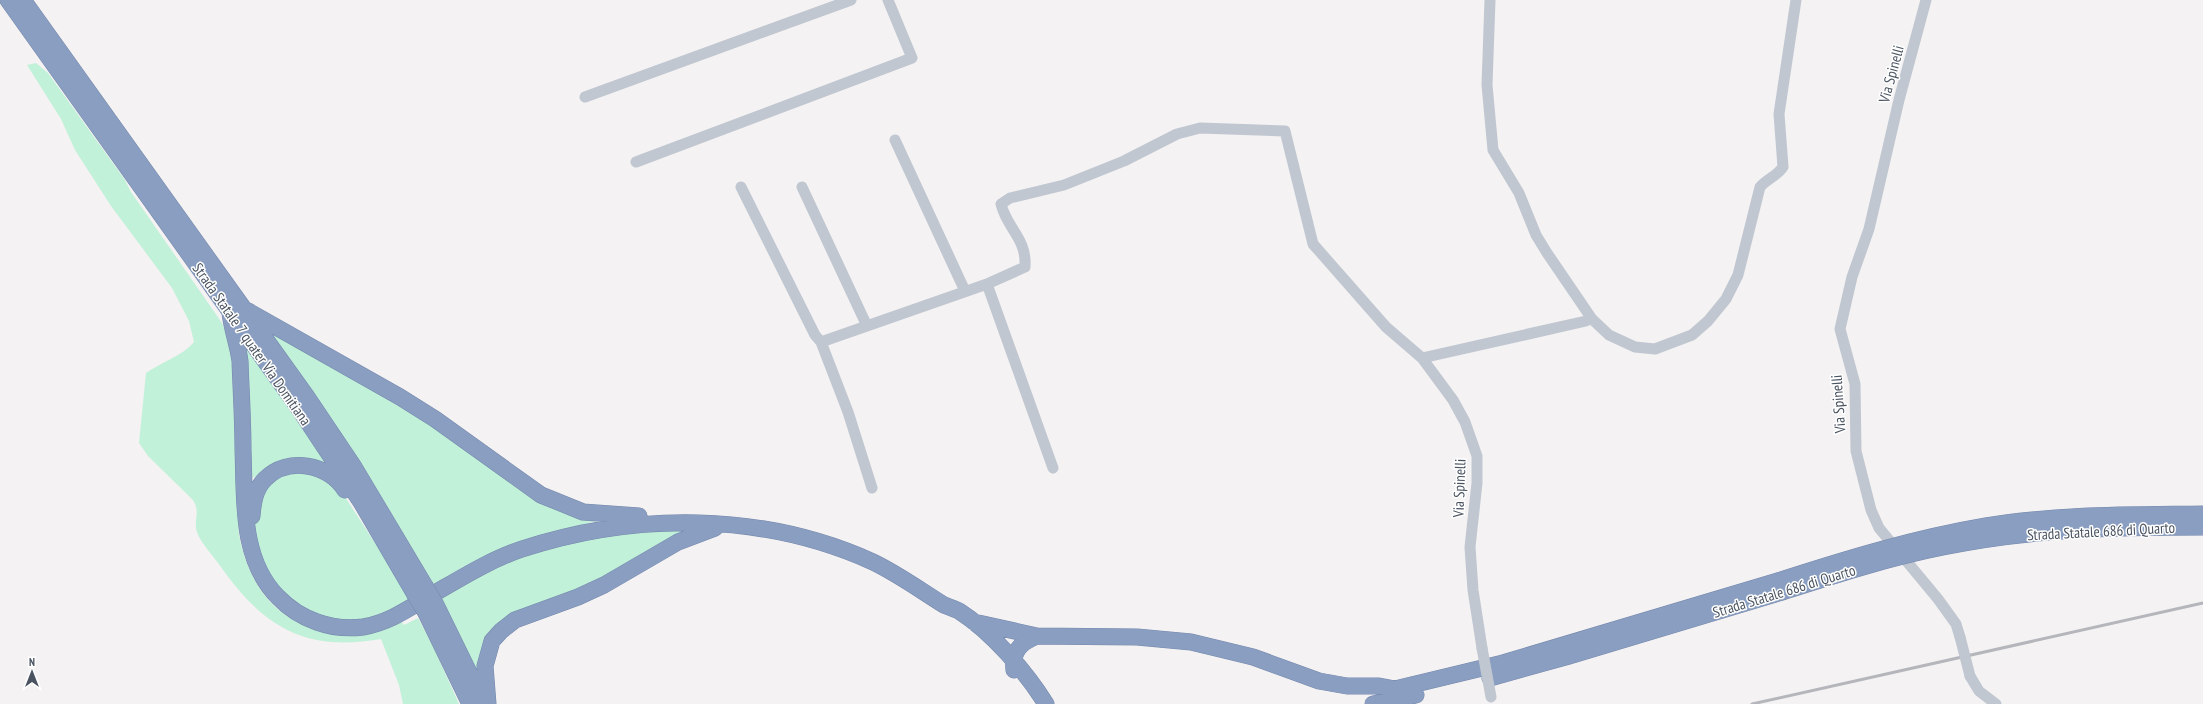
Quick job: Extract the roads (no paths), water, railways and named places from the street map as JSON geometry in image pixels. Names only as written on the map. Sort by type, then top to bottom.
[{"type":"highway","name":"Strada Statale 7 quater Via Domitiana","points":[[8,0],[235,310],[354,467],[420,590]]},
{"type":"highway","name":"Strada Statale 7 quater Via Domitiana","points":[[23,0],[235,310],[420,590],[484,704]]},
{"type":"highway","points":[[666,523],[638,516],[583,512],[541,495],[435,419],[400,396],[359,372],[263,321],[235,310],[232,330],[238,345],[240,361],[246,523],[250,540],[257,564],[268,586],[277,597],[298,613],[311,620],[325,625],[349,628],[377,624],[396,617],[468,574],[519,550],[582,531],[666,523],[726,524],[802,537],[859,556],[910,582],[946,605],[959,611],[972,622],[1013,661],[1038,702]]},
{"type":"highway","points":[[250,540],[253,502],[258,489],[264,480],[285,468],[304,465],[324,470],[340,482],[347,493],[361,502]]},
{"type":"highway","name":"Strada Statale 686 di Quarto","points":[[1373,704],[1394,697],[1515,672],[1780,586],[1869,553],[1986,526],[2094,516],[2203,514]]},
{"type":"highway","points":[[488,704],[485,666],[492,641],[500,631],[515,620],[578,597],[604,585],[678,542],[726,524]]},
{"type":"highway","name":"Strada Statale 686 di Quarto","points":[[1780,586],[1943,547],[2041,532],[2100,528],[2203,526]]},
{"type":"highway","points":[[946,605],[953,617],[990,651],[1038,702]]},
{"type":"highway","name":"Strada Statale 7 quater Via Domitiana","points":[[431,608],[470,704]]},
{"type":"highway","points":[[972,622],[1037,636],[1137,637],[1185,641],[1246,655],[1319,681],[1347,686],[1379,686],[1394,697]]},
{"type":"highway","points":[[1015,679],[1013,661],[1017,649],[1025,641],[1037,636]]},
{"type":"street","points":[[585,98],[851,0]]},
{"type":"street","points":[[636,162],[912,58],[888,0]]},
{"type":"street","points":[[1490,0],[1487,85],[1493,150],[1519,192],[1536,236],[1589,320],[1616,340],[1635,347],[1655,349],[1692,335],[1708,321],[1726,299],[1738,275],[1760,187],[1767,180],[1778,174],[1783,167],[1779,114],[1796,0]]},
{"type":"street","name":"Via Spinelli","points":[[1926,0],[1899,100],[1869,229],[1852,277],[1840,329],[1855,384],[1856,451],[1872,510],[1880,528],[1938,599],[1956,624],[1970,676],[1979,691],[1996,704]]},
{"type":"street","name":"Via Spinelli","points":[[987,284],[1026,267],[1026,256],[1018,235],[1002,209],[1001,204],[1010,198],[1064,185],[1124,161],[1177,134],[1200,128],[1285,131],[1313,244],[1386,327],[1422,358],[1453,400],[1465,422],[1477,456],[1477,483],[1470,547],[1473,590],[1491,701]]},
{"type":"street","points":[[895,140],[965,291]]},
{"type":"street","points":[[741,187],[815,335],[821,342],[848,412],[872,488]]},
{"type":"street","points":[[802,187],[867,326]]},
{"type":"street","points":[[821,342],[987,284],[1053,468]]},
{"type":"street","points":[[1422,358],[1589,320]]},
{"type":"railway","points":[[1752,704],[2203,603]]}]
